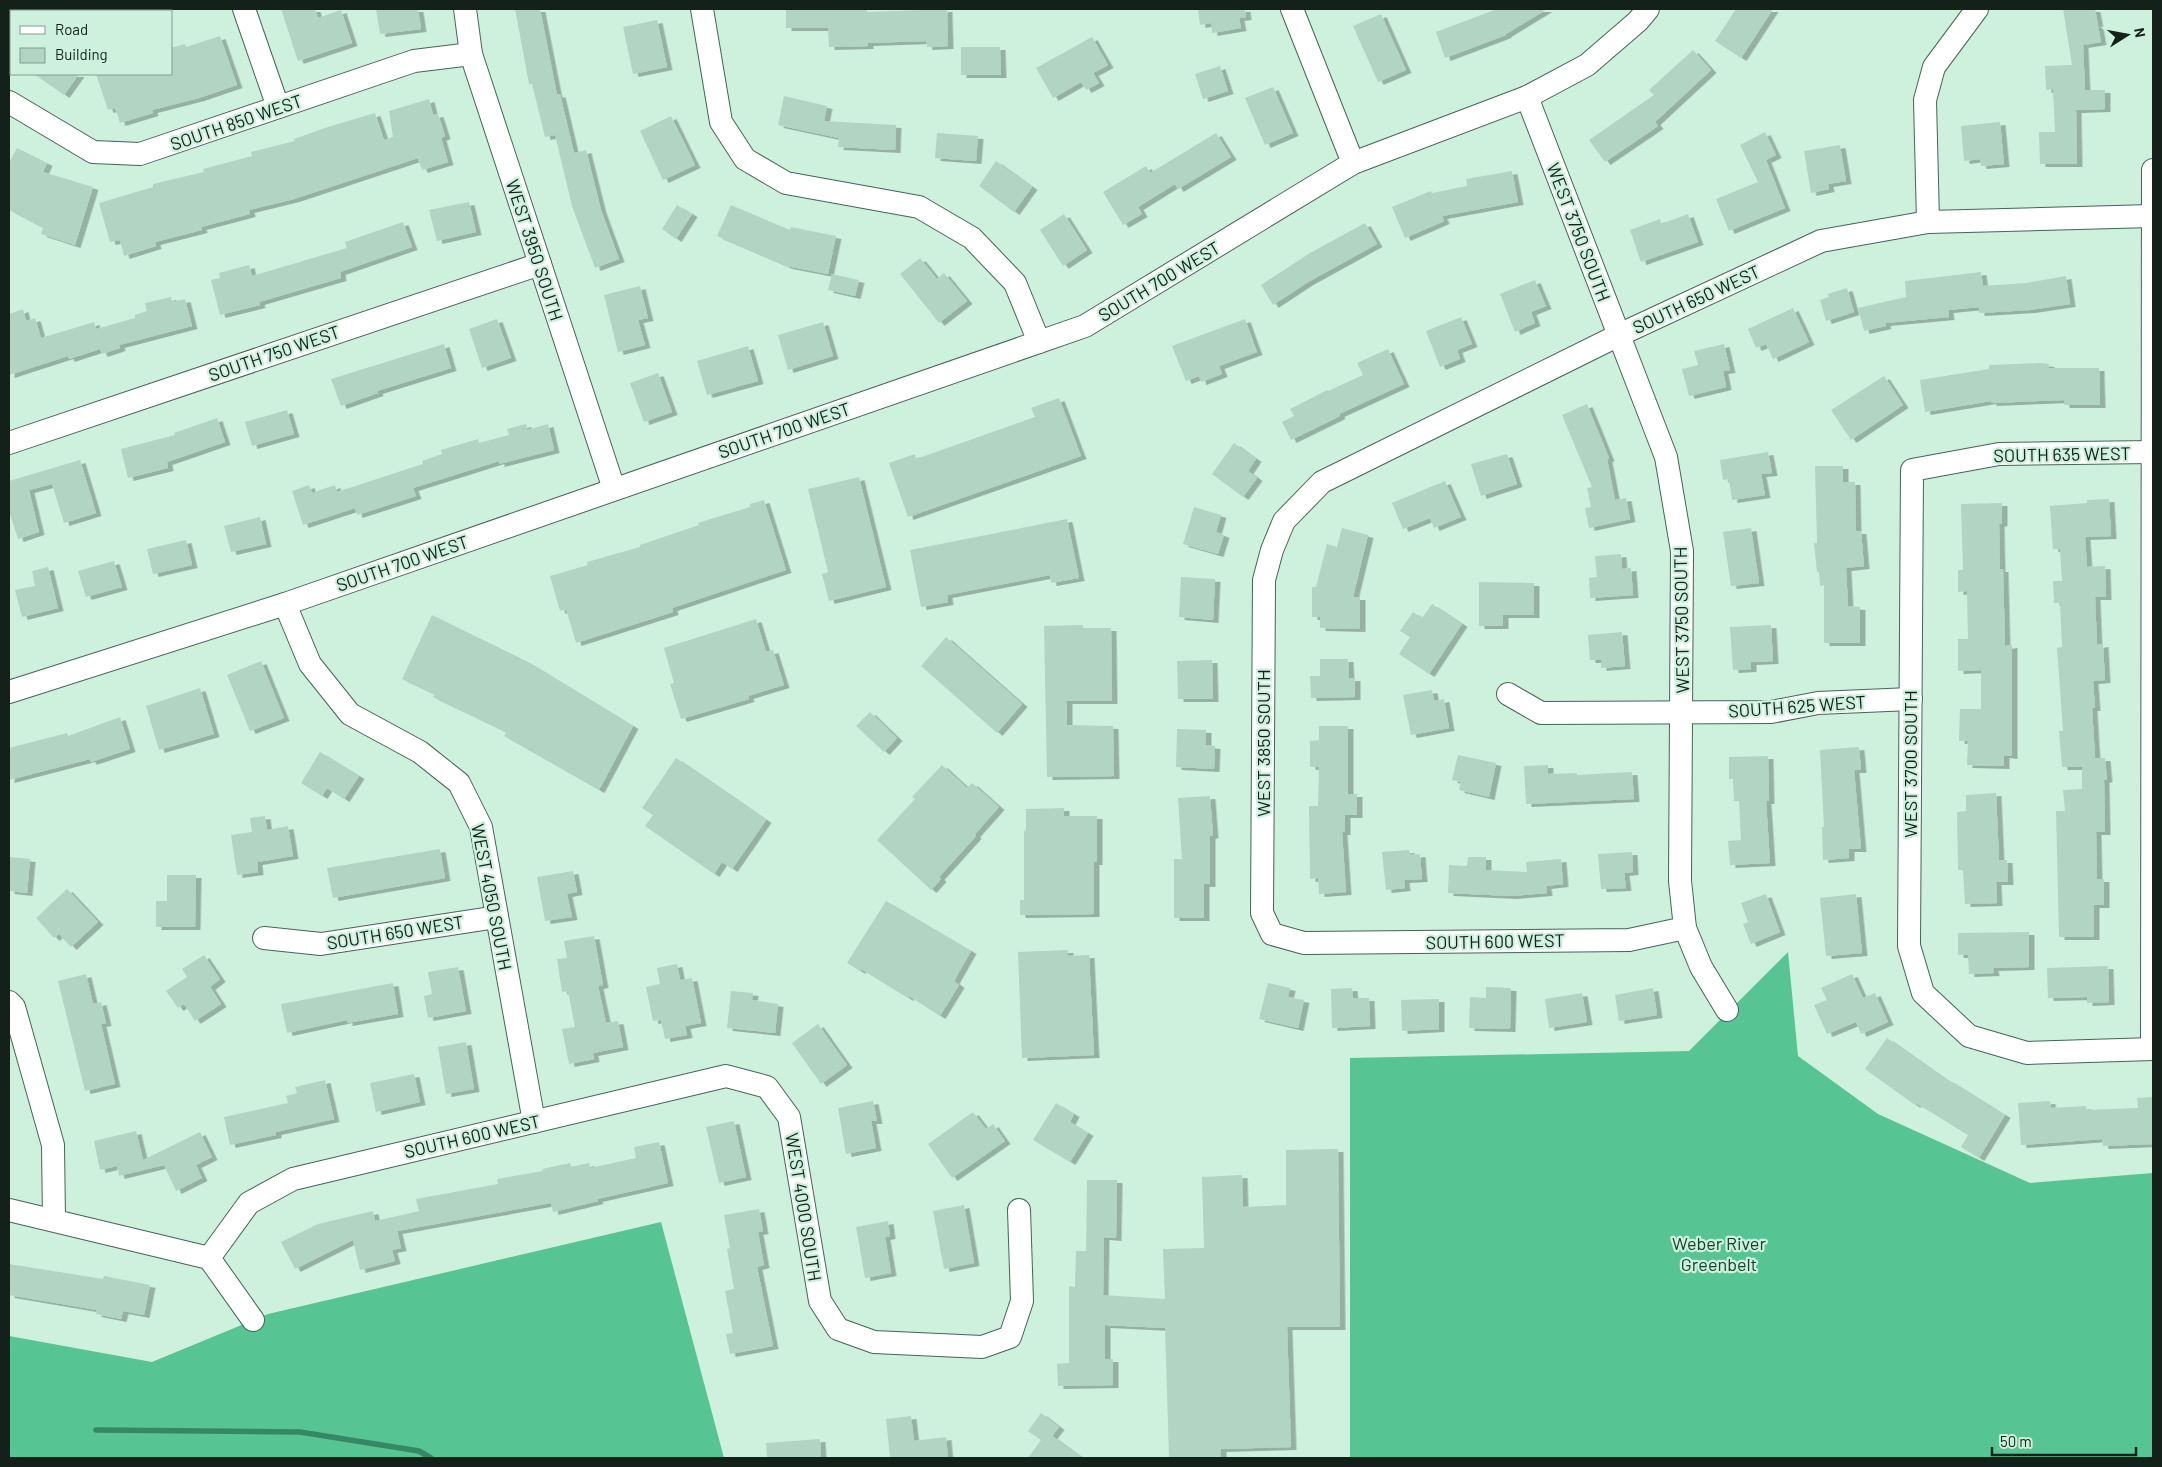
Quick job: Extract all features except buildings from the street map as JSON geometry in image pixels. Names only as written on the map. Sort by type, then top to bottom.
[{"type":"street","points":[[244,9],[278,107]]},
{"type":"street","name":"WEST 3950 SOUTH","points":[[465,9],[471,54],[614,489]]},
{"type":"street","points":[[702,9],[721,122],[745,159],[786,183],[919,207],[972,238],[1015,283],[1039,342]]},
{"type":"street","points":[[1292,9],[1353,163]]},
{"type":"street","name":"SOUTH 700 WEST","points":[[9,692],[286,604],[1085,326],[1353,163],[1527,96],[1586,65],[1638,21],[1648,9]]},
{"type":"street","points":[[1928,222],[1925,100],[1934,67],[1977,9]]},
{"type":"street","name":"SOUTH 850 WEST","points":[[9,102],[94,152],[140,154],[414,61],[471,54]]},
{"type":"street","name":"WEST 3750 SOUTH","points":[[1527,96],[1666,457],[1682,551],[1680,881],[1685,928],[1701,967],[1727,1010]]},
{"type":"street","points":[[2153,170],[2153,1049]]},
{"type":"street","name":"SOUTH 650 WEST","points":[[1284,521],[1322,482],[1619,335],[1821,241],[1928,222],[2152,216]]},
{"type":"street","name":"SOUTH 750 WEST","points":[[9,443],[540,264]]},
{"type":"street","name":"SOUTH 635 WEST","points":[[1912,470],[1999,454],[2152,452]]},
{"type":"street","name":"WEST 3700 SOUTH","points":[[1912,470],[1909,946],[1923,993],[1969,1036],[2027,1053],[2153,1049]]},
{"type":"street","name":"WEST 3850 SOUTH","points":[[1284,521],[1272,550],[1264,580],[1262,913],[1272,934],[1304,943]]},
{"type":"street","name":"WEST 4050 SOUTH","points":[[286,604],[310,664],[350,714],[420,752],[459,783],[481,827],[534,1122]]},
{"type":"street","name":"SOUTH 625 WEST","points":[[1508,694],[1541,713],[1772,712],[1818,703],[1911,699]]},
{"type":"street","name":"SOUTH 650 WEST","points":[[264,938],[321,944],[497,916]]},
{"type":"street","name":"SOUTH 600 WEST","points":[[1304,943],[1629,940],[1685,928]]},
{"type":"street","points":[[9,1002],[14,1007],[53,1145],[54,1220]]},
{"type":"street","name":"SOUTH 600 WEST","points":[[209,1258],[249,1203],[293,1179],[726,1076],[767,1087]]},
{"type":"street","name":"WEST 4000 SOUTH","points":[[767,1087],[790,1117],[820,1301],[838,1329],[874,1342],[982,1347],[1010,1338],[1022,1301],[1019,1210]]},
{"type":"street","points":[[9,1210],[209,1258],[253,1320]]},
{"type":"green space","name":"Weber River Greenbelt","points":[[1788,952],[1798,1056],[1878,1114],[2030,1183],[2153,1173],[2153,1458],[1350,1458],[1350,1058],[1689,1051]]},
{"type":"green space","points":[[661,1222],[724,1458],[9,1458],[9,1336],[152,1362],[268,1314]]},
{"type":"waterway","points":[[96,1430],[300,1432],[419,1451],[431,1458]]}]
